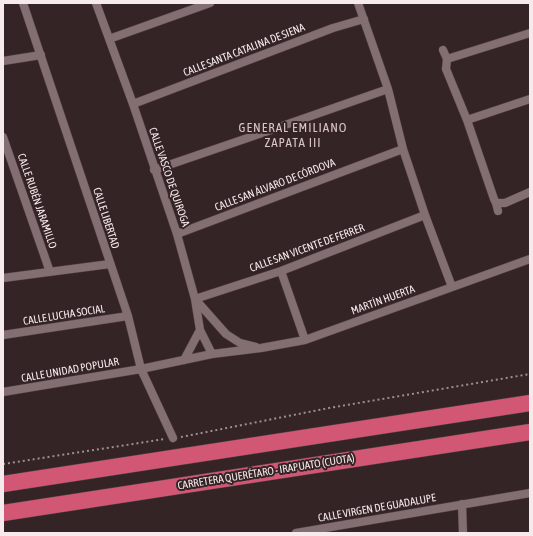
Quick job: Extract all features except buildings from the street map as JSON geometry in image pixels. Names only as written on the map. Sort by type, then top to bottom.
[{"type":"highway","points":[[3,484],[530,403]]},
{"type":"highway","name":"CARRETERA QUERÉTARO - IRAPUATO (CUOTA)","points":[[3,513],[530,432]]},
{"type":"street","name":"CALLE LIBERTAD","points":[[23,3],[128,316],[141,369],[173,438]]},
{"type":"street","name":"CALLE VASCO DE QUIROGA","points":[[96,3],[133,104],[154,170],[177,234],[195,299],[226,334],[240,343]]},
{"type":"street","points":[[109,39],[210,3]]},
{"type":"street","points":[[358,3],[388,88],[403,149],[425,215],[452,287]]},
{"type":"street","name":"CALLE SANTA CATALINA DE SIENA","points":[[133,104],[333,28],[364,19]]},
{"type":"street","points":[[447,59],[530,34]]},
{"type":"street","points":[[443,50],[447,59],[446,69],[497,207],[530,192]]},
{"type":"street","points":[[3,61],[41,55]]},
{"type":"street","points":[[154,170],[388,88]]},
{"type":"street","points":[[466,120],[530,99]]},
{"type":"street","name":"CALLE RUBÉN JARAMILLO","points":[[3,137],[50,272]]},
{"type":"street","name":"CALLE SAN ÁLVARO DE CÓRDOVA","points":[[177,234],[403,149]]},
{"type":"street","name":"CALLE SAN VICENTE DE FERRER","points":[[195,299],[281,271],[425,215]]},
{"type":"street","name":"MARTÍN HUERTA","points":[[240,343],[261,348],[305,340],[530,258]]},
{"type":"street","points":[[3,278],[110,264]]},
{"type":"street","points":[[281,271],[305,340]]},
{"type":"street","points":[[195,299],[200,330],[212,354]]},
{"type":"street","name":"CALLE LUCHA SOCIAL","points":[[3,335],[128,316]]},
{"type":"street","points":[[184,360],[200,330]]},
{"type":"street","name":"CALLE UNIDAD POPULAR","points":[[3,392],[141,369],[212,354],[261,348]]},
{"type":"street","name":"CALLE VIRGEN DE GUADALUPE","points":[[296,533],[530,493]]},
{"type":"street","points":[[462,504],[464,533]]},
{"type":"path","points":[[3,464],[173,438],[329,408],[530,374]]},
{"type":"district","name":"GENERAL EMILIANO ZAPATA III","points":[[293,136]]}]
